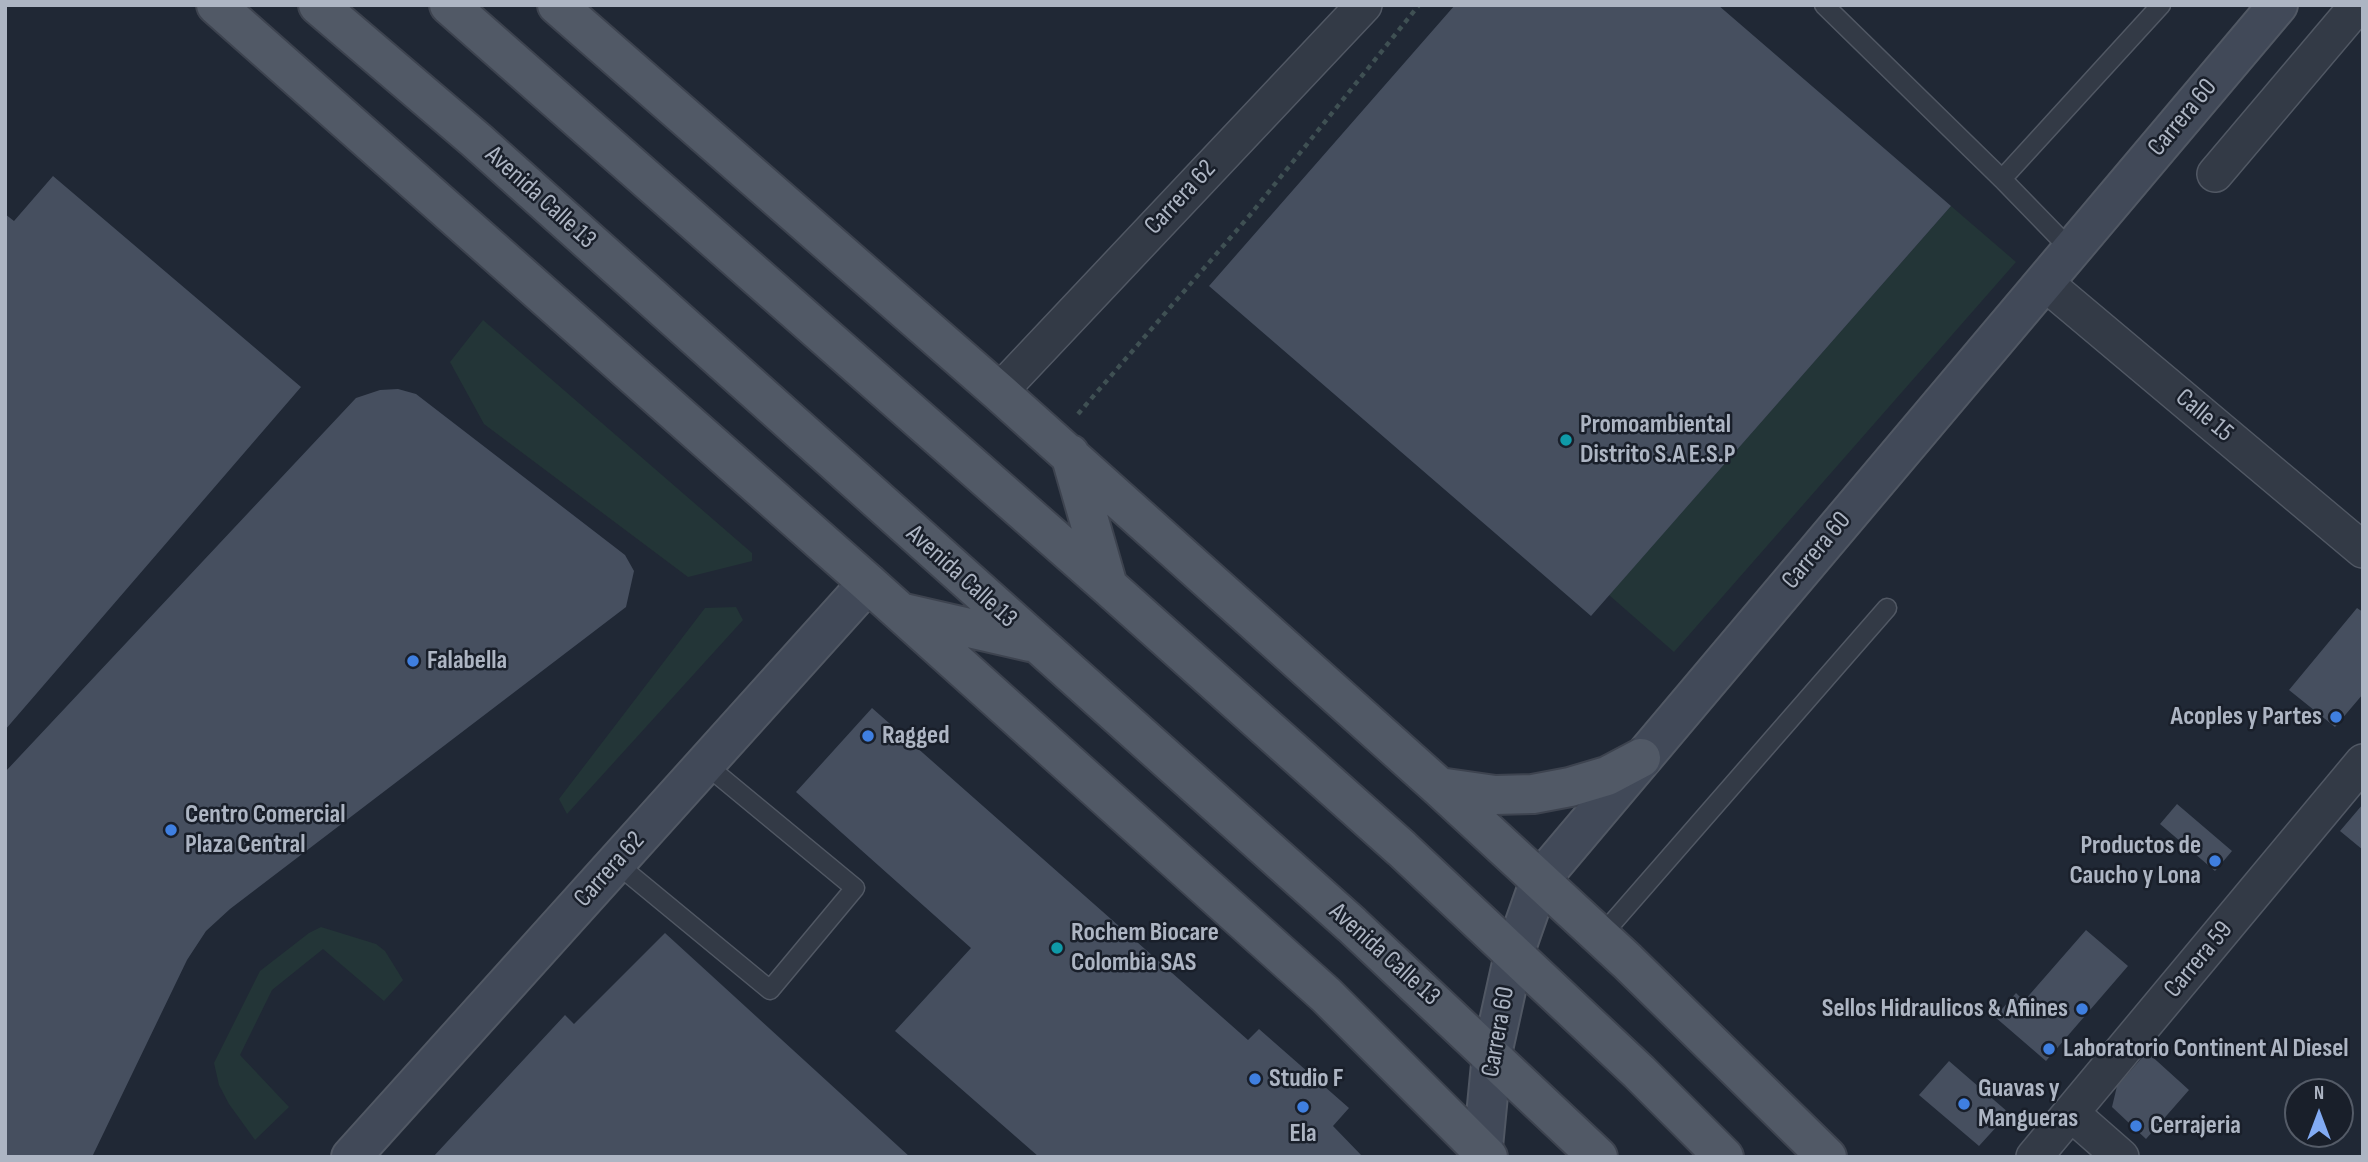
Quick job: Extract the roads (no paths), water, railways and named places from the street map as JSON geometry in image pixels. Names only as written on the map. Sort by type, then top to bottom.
[{"type":"main road","points":[[216,5],[868,583],[1326,995],[1484,1155]]},
{"type":"main road","name":"Avenida Calle 13","points":[[318,5],[476,140],[1492,1054],[1598,1157]]},
{"type":"main road","points":[[449,5],[1108,586],[1514,954],[1724,1157]]},
{"type":"main road","points":[[557,5],[1070,454],[1439,787],[1601,936],[1827,1157]]},
{"type":"main road","points":[[1070,454],[1108,586]]},
{"type":"main road","points":[[899,611],[1035,643]]},
{"type":"main road","points":[[1439,787],[1495,795],[1533,794],[1594,780],[1641,758]]},
{"type":"street","name":"Carrera 60","points":[[1484,1155],[1492,1054],[1514,954],[1540,880],[2278,5]]},
{"type":"street","points":[[2215,174],[2358,5]]},
{"type":"street","name":"Carrera 62","points":[[999,392],[1354,9]]},
{"type":"street","name":"Calle 15","points":[[2044,282],[2363,550]]},
{"type":"street","name":"Carrera 62","points":[[351,1157],[868,583]]},
{"type":"street","name":"Carrera 59","points":[[2034,1157],[2363,762]]},
{"type":"street","points":[[2072,1114],[2121,1157]]},
{"type":"lane","points":[[1825,5],[2071,250]]},
{"type":"lane","points":[[2002,179],[2161,5]]},
{"type":"lane","points":[[1601,936],[1887,608]]},
{"type":"lane","points":[[616,863],[770,990],[855,888],[705,764]]},
{"type":"place","name":"Promoambiental Distrito S.A E.S.P","points":[[1566,440]]},
{"type":"place","name":"Falabella","points":[[413,661]]},
{"type":"place","name":"Acoples y Partes","points":[[2336,717]]},
{"type":"place","name":"Ragged","points":[[868,736]]},
{"type":"place","name":"Centro Comercial Plaza Central","points":[[171,830]]},
{"type":"place","name":"Productos de Caucho y Lona","points":[[2215,861]]},
{"type":"place","name":"Rochem Biocare Colombia SAS","points":[[1057,948]]},
{"type":"place","name":"Sellos Hidraulicos & Afiines","points":[[2082,1009]]},
{"type":"place","name":"Laboratorio Continent Al Diesel","points":[[2049,1049]]},
{"type":"place","name":"Studio F","points":[[1255,1079]]},
{"type":"place","name":"Guavas y Mangueras","points":[[1964,1104]]},
{"type":"place","name":"Ela","points":[[1303,1107]]},
{"type":"place","name":"Cerrajeria","points":[[2136,1126]]}]
